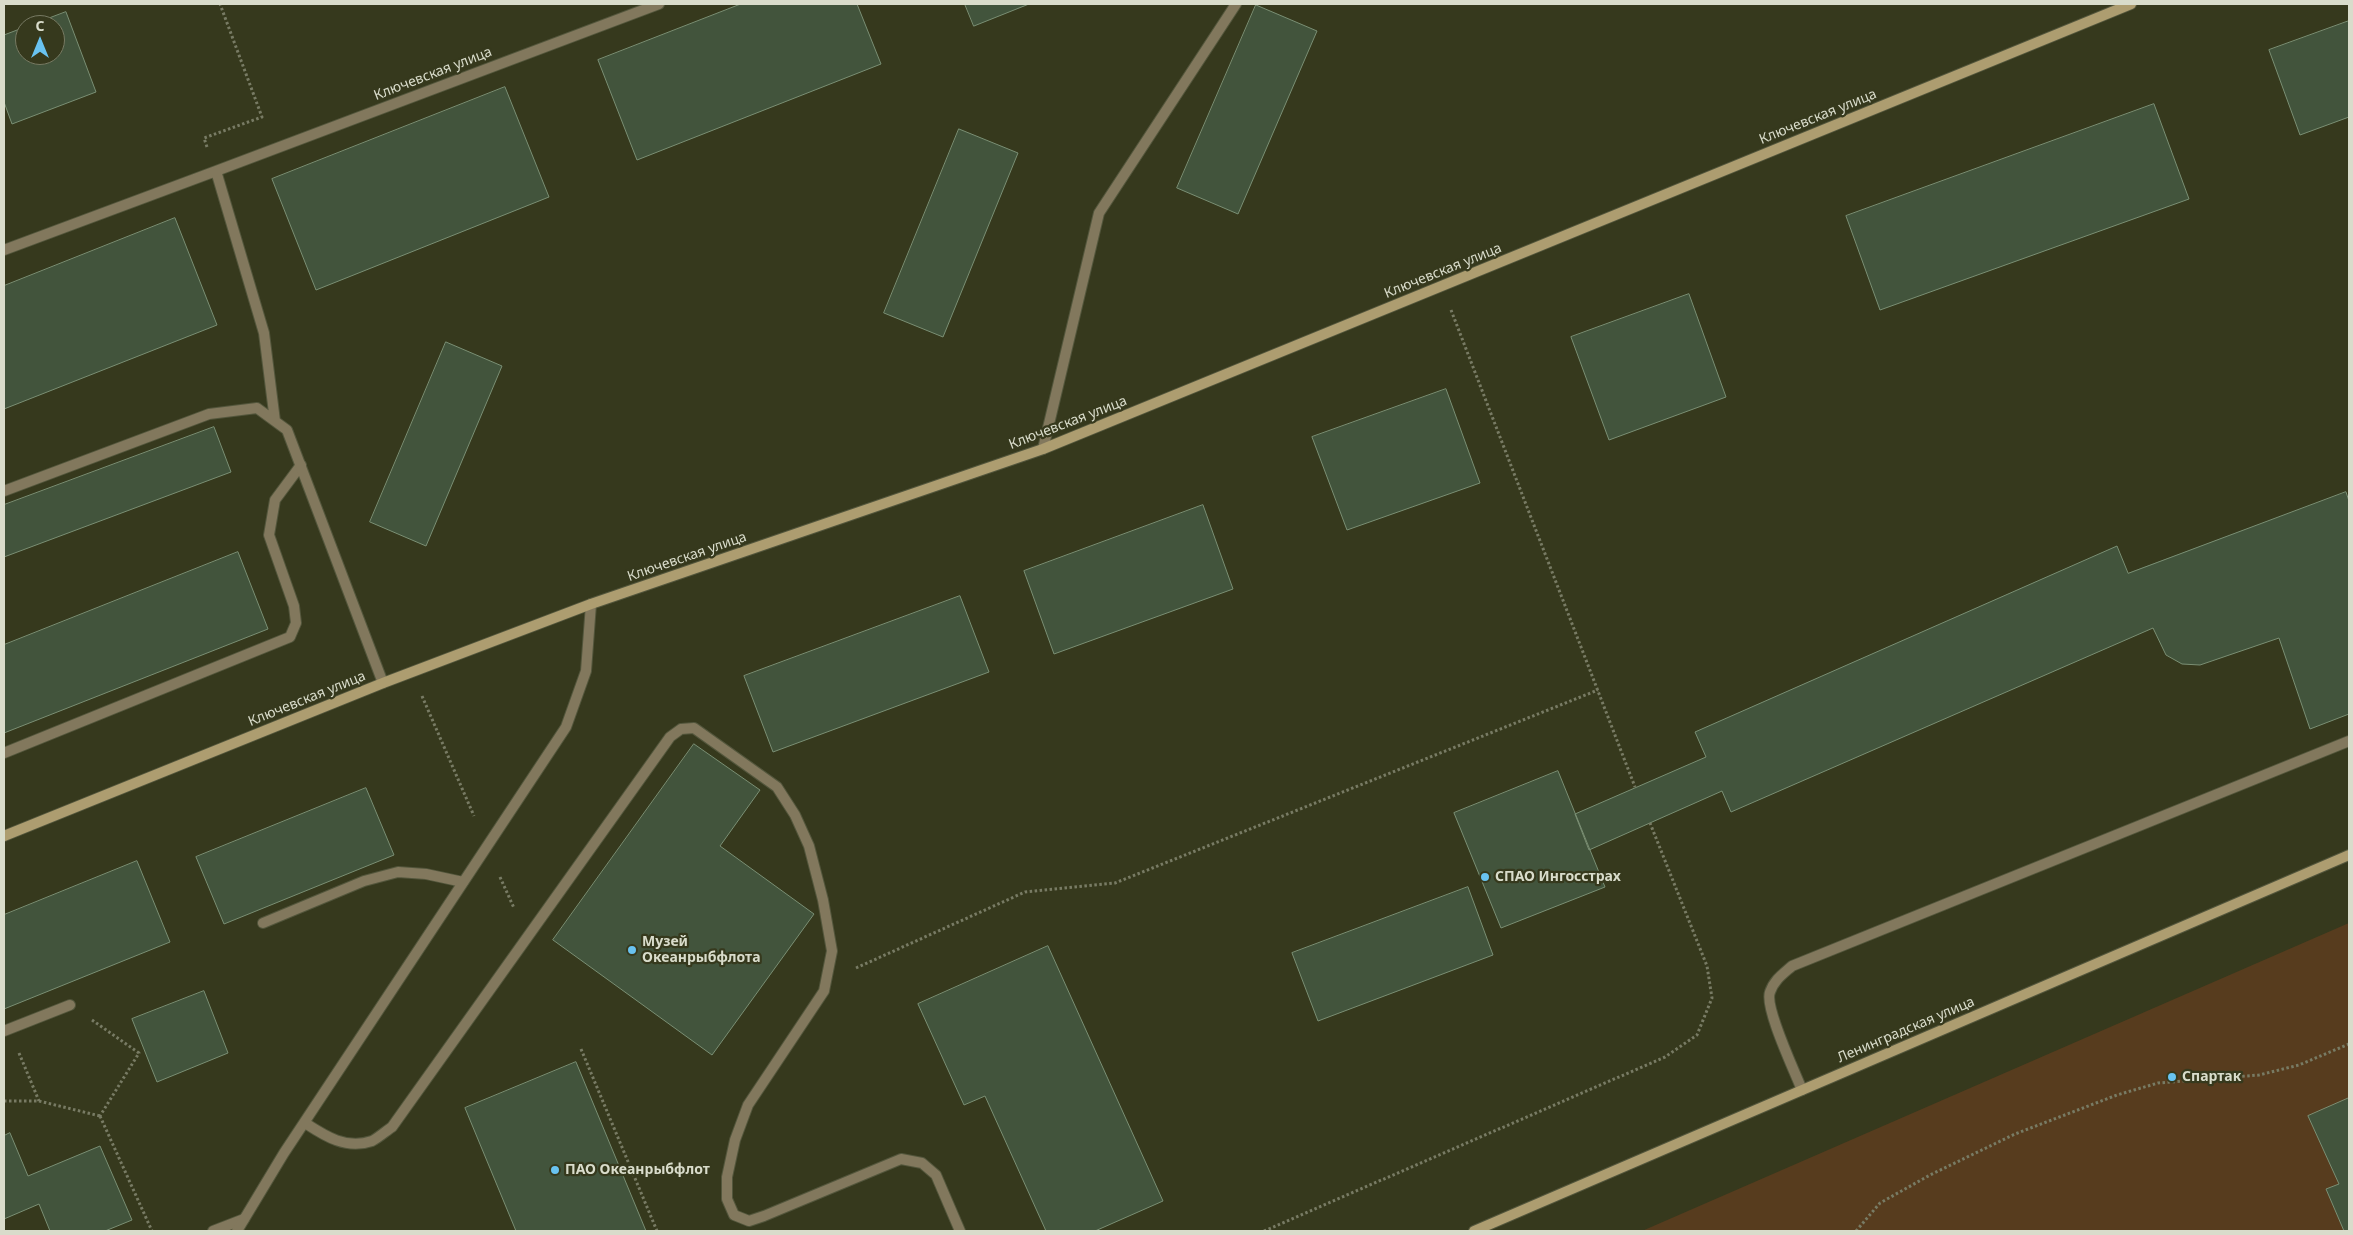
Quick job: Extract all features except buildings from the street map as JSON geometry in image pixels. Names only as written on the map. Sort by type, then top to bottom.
[{"type":"main road","name":"Ключевская улица","points":[[4,836],[383,683],[591,604],[1043,449],[2131,4]]},
{"type":"main road","name":"Ленинградская улица","points":[[1474,1231],[2349,855]]},
{"type":"street","name":"Ключевская улица","points":[[4,250],[659,4]]},
{"type":"street","points":[[1043,449],[1099,212],[1236,4]]},
{"type":"street","points":[[216,171],[264,333],[275,422]]},
{"type":"street","points":[[4,491],[209,414],[257,408],[287,430],[383,683]]},
{"type":"street","points":[[4,753],[290,637],[296,623],[294,606],[269,535],[275,500],[300,465]]},
{"type":"street","points":[[238,1231],[305,1123],[566,727],[586,671],[591,604]]},
{"type":"street","points":[[305,1123],[328,1137],[345,1144],[372,1141],[392,1128],[670,737],[681,729],[694,728],[707,735],[777,787],[795,815],[809,846],[823,900],[832,951],[824,991],[748,1105],[735,1140],[726,1178],[726,1199],[734,1215],[749,1221],[764,1216],[901,1159],[922,1163],[936,1175],[960,1231]]},
{"type":"street","points":[[1802,1090],[1771,1011],[1769,994],[1778,978],[1792,966],[2349,740]]},
{"type":"street","points":[[263,923],[364,881],[398,872],[426,874],[463,882]]},
{"type":"street","points":[[7,1030],[70,1005]]},
{"type":"street","points":[[213,1231],[244,1219]]},
{"type":"path","points":[[216,171],[204,138],[262,117],[220,4]]},
{"type":"path","points":[[1442,286],[1636,787]]},
{"type":"path","points":[[412,672],[526,939]]},
{"type":"path","points":[[826,981],[1025,892],[1115,883],[1598,690]]},
{"type":"path","points":[[1264,1231],[1665,1057],[1697,1035],[1712,998],[1708,966],[1650,823]]},
{"type":"path","points":[[70,1005],[139,1052],[100,1116]]},
{"type":"path","points":[[7,1030],[38,1101]]},
{"type":"path","points":[[1856,1231],[1880,1203],[1930,1175],[2015,1134],[2117,1095],[2158,1083],[2259,1075],[2299,1065],[2349,1044]]},
{"type":"path","points":[[581,1049],[657,1231]]},
{"type":"path","points":[[4,1101],[38,1101],[100,1116]]},
{"type":"path","points":[[100,1116],[152,1231]]},
{"type":"shaded area","name":"Спартак","points":[[2349,923],[2349,1231],[1642,1231]]},
{"type":"place","name":"СПАО Ингосстрах","points":[[1485,877]]},
{"type":"place","name":"Музей Океанрыбфлота","points":[[632,950]]},
{"type":"place","name":"Спартак","points":[[2172,1077]]},
{"type":"place","name":"ПАО Океанрыбфлот","points":[[555,1170]]}]
